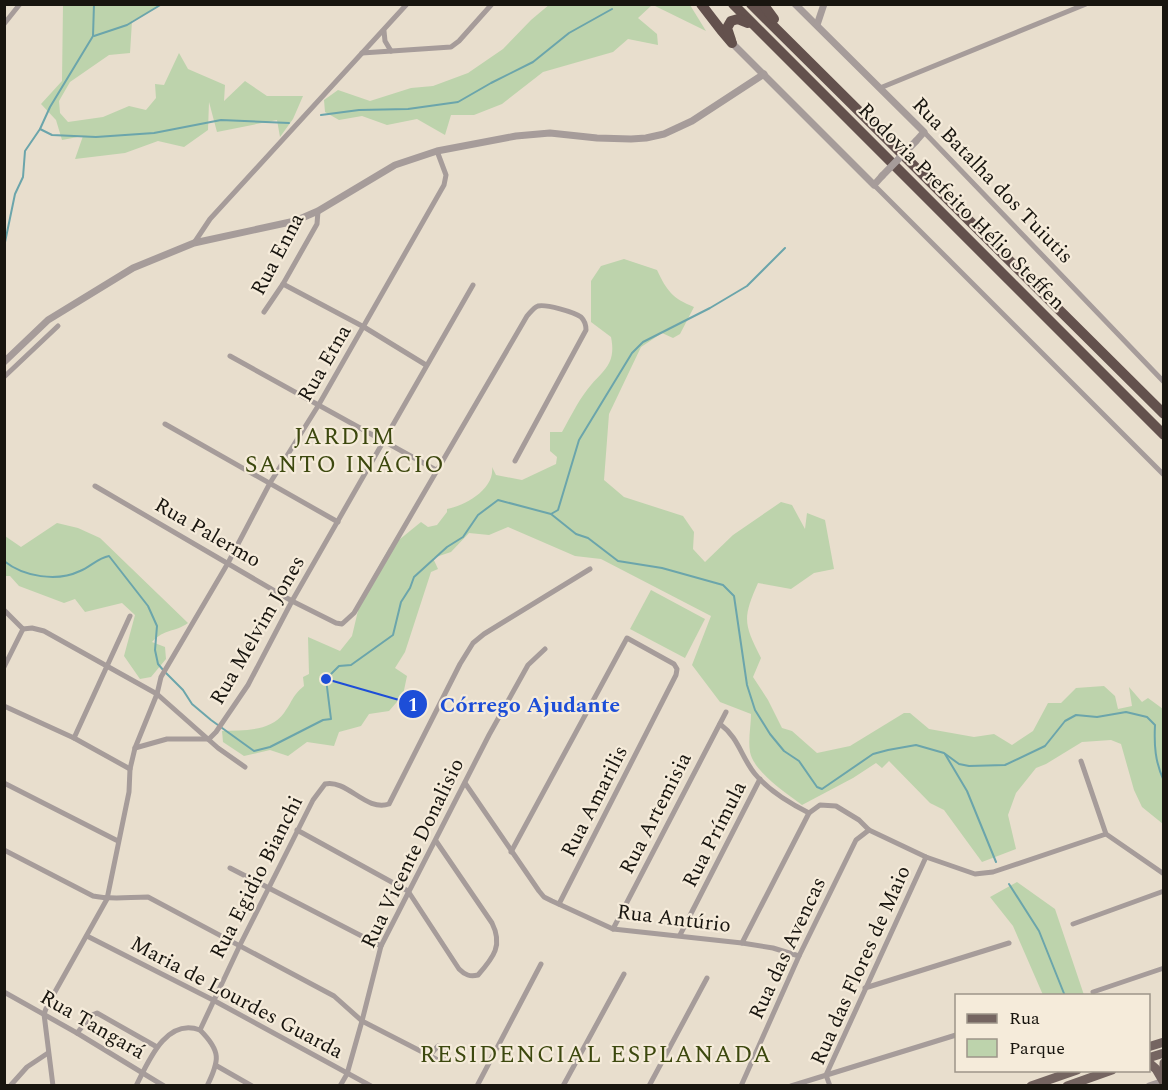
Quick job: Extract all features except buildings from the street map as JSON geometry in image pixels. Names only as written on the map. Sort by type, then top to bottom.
[{"type":"highway","points":[[702,4],[732,43]]},
{"type":"highway","name":"Rodovia Prefeito Hélio Steffen","points":[[733,4],[1164,435]]},
{"type":"highway","name":"Rodovia Prefeito Hélio Steffen","points":[[752,4],[1164,414]]},
{"type":"highway","points":[[763,4],[798,50]]},
{"type":"highway","points":[[732,43],[727,28],[731,21],[738,19],[754,26]]},
{"type":"main road","points":[[1150,1060],[1164,1053]]},
{"type":"main road","points":[[1150,1061],[1163,1081]]},
{"type":"main road","points":[[1164,1063],[1164,1071]]},
{"type":"main road","points":[[1031,1086],[1074,1072]]},
{"type":"main road","points":[[1067,1086],[1109,1072]]},
{"type":"street","points":[[4,24],[20,4]]},
{"type":"street","points":[[194,243],[210,219],[407,4]]},
{"type":"street","points":[[361,53],[451,46],[459,41],[492,4]]},
{"type":"street","name":"Rua Batalha dos Tuiutis","points":[[795,4],[924,132],[1164,382]]},
{"type":"street","points":[[817,25],[824,4]]},
{"type":"street","points":[[880,88],[1086,4]]},
{"type":"street","points":[[384,30],[391,51]]},
{"type":"street","points":[[732,43],[1164,475]]},
{"type":"street","points":[[4,362],[30,336],[64,309],[142,263],[194,243],[295,221],[318,211],[395,165],[436,151],[481,142],[550,133],[631,139],[664,134],[692,121],[764,74]]},
{"type":"street","points":[[874,185],[924,132]]},
{"type":"street","name":"Rua Etna","points":[[135,748],[157,694],[161,677],[228,563],[270,483],[318,406],[444,185],[446,175],[436,151]]},
{"type":"street","name":"Rua Enna","points":[[264,312],[283,285],[317,224],[318,211]]},
{"type":"street","points":[[283,285],[364,327],[426,364]]},
{"type":"street","name":"Rua Melvim Jones","points":[[209,739],[248,685],[292,601],[473,285]]},
{"type":"street","points":[[230,356],[436,470],[527,316],[535,307],[542,305],[574,313],[582,318],[586,330],[514,461]]},
{"type":"street","points":[[4,377],[58,326]]},
{"type":"street","points":[[165,424],[338,522]]},
{"type":"street","name":"Rua Palermo","points":[[95,486],[292,601],[336,623],[345,623],[354,613],[436,470]]},
{"type":"street","name":"Rua Egidio Bianchi","points":[[200,1030],[268,888],[320,789],[325,784],[336,784],[376,804],[384,806],[389,804],[460,663],[474,643],[484,634],[590,570]]},
{"type":"street","points":[[4,610],[23,629]]},
{"type":"street","points":[[74,738],[130,616]]},
{"type":"street","points":[[23,629],[32,628],[44,631],[157,694],[230,757],[245,767]]},
{"type":"street","points":[[4,667],[23,629]]},
{"type":"street","name":"Rua Amarilis","points":[[511,852],[627,638],[676,666],[676,675],[559,904]]},
{"type":"street","name":"Rua Vicente Donalisio","points":[[340,1086],[347,1074],[381,946],[489,735],[528,665],[545,649]]},
{"type":"street","points":[[4,706],[74,738],[130,769]]},
{"type":"street","name":"Rua Artemisia","points":[[613,929],[726,712]]},
{"type":"street","points":[[720,724],[734,737],[755,774],[783,798],[809,813]]},
{"type":"street","points":[[53,1086],[44,1014],[107,899],[129,792],[130,769],[135,748],[167,739],[209,739]]},
{"type":"street","points":[[1081,761],[1106,834],[1164,874]]},
{"type":"street","name":"Rua Prímula","points":[[680,935],[760,779]]},
{"type":"street","points":[[4,783],[118,841]]},
{"type":"street","name":"Rua Antúrio","points":[[465,783],[544,897],[613,929],[742,943],[773,948],[799,956]]},
{"type":"street","points":[[742,943],[809,813],[820,805],[836,806],[859,820],[869,830],[926,857],[983,875],[1106,834]]},
{"type":"street","points":[[297,830],[408,891],[459,969],[464,974],[478,975],[496,950],[499,940],[492,923],[436,841]]},
{"type":"street","name":"Rua das Avencas","points":[[741,1086],[799,956],[856,840],[869,830]]},
{"type":"street","points":[[4,849],[93,896],[107,899],[148,897],[334,996],[362,1021],[429,1056]]},
{"type":"street","name":"Rua das Flores de Maio","points":[[830,1086],[826,1075],[926,857]]},
{"type":"street","points":[[230,868],[381,946]]},
{"type":"street","points":[[1073,924],[1164,891]]},
{"type":"street","name":"Maria de Lourdes Guarda","points":[[87,936],[213,1000],[371,1086]]},
{"type":"street","points":[[865,988],[1009,943]]},
{"type":"street","points":[[477,1086],[542,964]]},
{"type":"street","points":[[1094,992],[1164,969]]},
{"type":"street","points":[[563,1086],[624,974]]},
{"type":"street","points":[[649,1086],[707,978]]},
{"type":"street","name":"Rua Tangará","points":[[4,992],[164,1086]]},
{"type":"street","points":[[76,1033],[92,1015],[97,1013],[157,1047]]},
{"type":"street","points":[[136,1086],[157,1047],[174,1031],[187,1027],[200,1030],[212,1043],[217,1066],[207,1086]]},
{"type":"street","points":[[791,1086],[955,1036]]},
{"type":"street","points":[[10,1086],[27,1067],[48,1053]]},
{"type":"street","points":[[217,1066],[252,1086]]},
{"type":"street","points":[[1149,1086],[1163,1081]]},
{"type":"green space","points":[[550,4],[652,5],[638,18],[657,34],[658,45],[628,39],[613,52],[543,72],[502,104],[474,115],[451,115],[445,135],[417,119],[387,125],[362,116],[339,120],[325,112],[324,100],[338,90],[370,101],[411,88],[433,86],[468,73],[503,49]]},
{"type":"green space","points":[[63,5],[161,5],[132,21],[130,53],[109,55],[70,82],[59,101],[60,113],[68,122],[103,117],[129,106],[146,110],[156,98],[155,84],[164,85],[179,53],[188,69],[225,85],[224,101],[245,81],[267,96],[303,96],[293,119],[280,137],[277,120],[217,132],[209,102],[208,130],[184,147],[158,141],[125,153],[75,159],[83,136],[62,140],[56,120],[41,104],[62,81]]},
{"type":"green space","points":[[653,5],[690,5],[706,31]]},
{"type":"green space","points":[[624,259],[657,270],[671,293],[694,307],[680,334],[673,338],[662,333],[641,347],[609,414],[604,480],[624,497],[683,516],[694,532],[693,549],[705,562],[733,535],[781,502],[792,505],[805,529],[807,513],[825,520],[834,569],[814,573],[791,589],[758,583],[747,614],[748,629],[761,658],[753,677],[782,728],[792,731],[817,753],[850,746],[904,713],[910,713],[929,729],[974,737],[994,734],[1012,745],[1033,731],[1048,703],[1061,703],[1076,688],[1104,686],[1115,696],[1118,709],[1132,706],[1129,687],[1142,702],[1148,698],[1163,709],[1163,824],[1142,807],[1134,790],[1121,744],[1111,740],[1082,742],[1036,768],[1016,793],[1008,815],[1016,849],[982,862],[944,810],[930,803],[889,761],[882,768],[876,763],[802,805],[771,782],[753,760],[749,747],[751,714],[720,702],[692,665],[711,616],[601,559],[575,556],[508,527],[489,535],[469,533],[451,552],[433,558],[438,569],[431,572],[405,652],[395,668],[407,676],[403,695],[389,711],[369,714],[361,726],[339,732],[334,746],[307,742],[288,756],[270,750],[244,756],[223,742],[222,731],[264,727],[284,713],[294,696],[304,686],[303,677],[309,674],[308,637],[340,651],[352,636],[361,598],[389,548],[421,522],[428,527],[437,525],[447,509],[462,504],[477,495],[489,482],[492,467],[496,475],[522,480],[556,464],[557,457],[550,451],[550,432],[562,432],[583,395],[610,362],[612,355],[611,337],[591,322],[591,281],[601,266]]},
{"type":"green space","points":[[57,523],[78,528],[100,538],[188,623],[165,632],[152,642],[165,647],[166,659],[151,677],[140,679],[124,656],[135,615],[122,603],[85,612],[75,599],[64,603],[19,586],[10,576],[5,576],[5,536],[21,547]]},
{"type":"green space","points":[[651,590],[705,619],[685,658],[630,629]]},
{"type":"green space","points":[[1017,882],[1055,909],[1084,994],[1043,994],[1013,926],[990,897]]},
{"type":"waterway","points":[[4,247],[15,194],[23,177],[25,151],[93,36],[94,4]]},
{"type":"waterway","points":[[94,36],[127,25],[162,4]]},
{"type":"waterway","points":[[321,115],[359,110],[408,109],[458,102],[533,62],[569,33],[612,9]]},
{"type":"waterway","points":[[40,129],[52,135],[96,137],[154,133],[221,120],[289,123]]},
{"type":"waterway","points":[[551,514],[558,510],[579,440],[632,353],[643,342],[710,308],[747,286],[785,248]]},
{"type":"waterway","points":[[4,561],[21,571],[51,577],[71,574],[109,556],[148,606],[157,626],[155,650],[158,664],[183,690],[192,704],[254,751],[270,747],[323,720],[331,719],[326,679],[339,666],[351,665],[393,635],[401,602],[414,577],[447,547],[463,537],[478,515],[498,500],[551,514],[576,534],[588,538],[618,561],[662,568],[723,585],[734,596],[747,685],[755,710],[770,734],[784,751],[799,761],[817,787],[822,789],[873,754],[916,745],[944,753],[959,764],[1005,765],[1045,746],[1065,721],[1076,715],[1097,717],[1126,712],[1147,717],[1155,725],[1156,753],[1164,781]]},
{"type":"waterway","points":[[945,754],[967,791],[996,862]]},
{"type":"waterway","points":[[1009,884],[1039,931],[1064,994]]},
{"type":"place","name":"Córrego Ajudante","points":[[326,679]]},
{"type":"district","name":"JARDIM SANTO INÁCIO","points":[[345,450]]},
{"type":"district","name":"RESIDENCIAL ESPLANADA","points":[[596,1054]]}]
